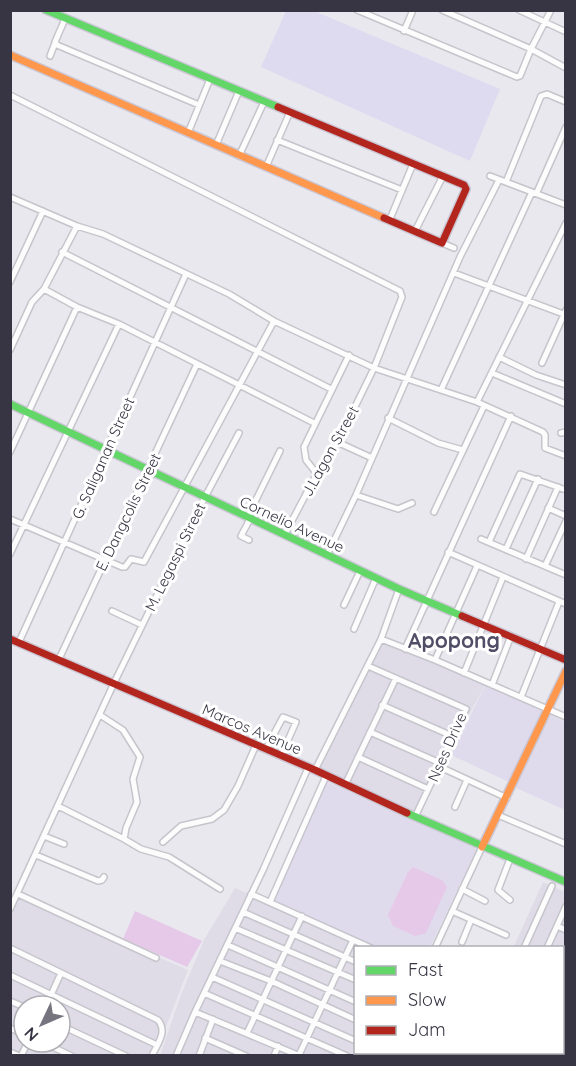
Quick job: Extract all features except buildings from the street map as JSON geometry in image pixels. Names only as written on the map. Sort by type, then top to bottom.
[{"type":"street","points":[[46,10],[466,187],[442,243]]},
{"type":"street","points":[[357,10],[517,77],[520,76],[551,10]]},
{"type":"street","points":[[404,31],[413,10]]},
{"type":"street","points":[[442,10],[531,49],[566,68]]},
{"type":"street","points":[[519,10],[566,32]]},
{"type":"street","points":[[50,56],[65,19]]},
{"type":"street","points":[[55,43],[199,105]]},
{"type":"street","points":[[10,55],[454,248]]},
{"type":"street","points":[[188,133],[210,79]]},
{"type":"street","points":[[216,145],[239,91]]},
{"type":"street","points":[[506,182],[541,96],[548,94],[566,102]]},
{"type":"street","name":"J.Lagon Street","points":[[10,95],[400,291],[402,297],[374,368],[324,467],[317,474],[285,534]]},
{"type":"street","points":[[239,156],[264,102]]},
{"type":"street","points":[[266,167],[290,112]]},
{"type":"street","points":[[441,390],[488,286],[566,126]]},
{"type":"street","points":[[278,140],[402,190]]},
{"type":"street","points":[[390,219],[413,164]]},
{"type":"street","points":[[415,231],[443,176]]},
{"type":"street","points":[[490,176],[566,205]]},
{"type":"street","points":[[327,555],[356,495],[460,257],[499,180]]},
{"type":"street","points":[[11,198],[76,226],[103,234],[229,294],[274,321],[374,368],[477,402],[511,416],[544,433],[545,448],[566,456]]},
{"type":"street","points":[[10,282],[13,267],[43,211]]},
{"type":"street","points":[[477,402],[566,222]]},
{"type":"street","points":[[10,350],[32,302],[44,289],[76,226]]},
{"type":"street","points":[[62,252],[331,389]]},
{"type":"street","points":[[454,273],[526,301],[565,313],[542,363]]},
{"type":"street","name":"G. Saliganan Street","points":[[19,642],[186,274]]},
{"type":"street","points":[[44,289],[119,324],[314,423]]},
{"type":"street","points":[[10,452],[77,306]]},
{"type":"street","points":[[10,519],[123,568],[131,559],[144,562],[241,386],[274,321]]},
{"type":"street","points":[[10,554],[119,324]]},
{"type":"street","points":[[317,474],[303,452],[314,423],[349,355]]},
{"type":"street","points":[[499,357],[536,375],[566,385]]},
{"type":"street","name":"E. Dangcolis Street","points":[[59,660],[196,364]]},
{"type":"street","points":[[492,373],[566,404]]},
{"type":"street","name":"Cornelio Avenue","points":[[10,404],[399,589],[566,660]]},
{"type":"street","points":[[434,512],[484,406]]},
{"type":"street","points":[[405,649],[511,416]]},
{"type":"street","points":[[388,418],[438,443],[463,450]]},
{"type":"street","name":"M. Legaspi Street","points":[[10,909],[142,625],[240,433]]},
{"type":"street","points":[[337,442],[372,458]]},
{"type":"street","points":[[249,540],[241,536],[280,451]]},
{"type":"street","points":[[489,542],[519,475],[522,473],[566,490]]},
{"type":"street","points":[[506,549],[538,479]]},
{"type":"street","points":[[526,559],[558,487]]},
{"type":"street","points":[[356,495],[393,508],[412,503]]},
{"type":"street","points":[[548,508],[566,516]]},
{"type":"street","points":[[545,566],[566,520]]},
{"type":"street","points":[[481,539],[565,573]]},
{"type":"street","points":[[448,552],[566,604]]},
{"type":"street","points":[[435,660],[477,566]]},
{"type":"street","points":[[344,605],[360,571]]},
{"type":"street","points":[[354,629],[376,578]]},
{"type":"street","points":[[464,673],[503,578]]},
{"type":"street","points":[[176,1056],[311,769],[381,639],[399,589]]},
{"type":"street","points":[[520,698],[559,602]]},
{"type":"street","points":[[112,611],[142,625]]},
{"type":"street","points":[[492,685],[511,636]]},
{"type":"street","name":"Marcos Avenue","points":[[10,639],[566,882]]},
{"type":"street","points":[[381,639],[566,717]]},
{"type":"street","name":"Nses Drive","points":[[368,666],[466,708],[415,817]]},
{"type":"street","points":[[436,946],[566,671]]},
{"type":"street","points":[[345,785],[396,678]]},
{"type":"street","points":[[382,705],[452,736]]},
{"type":"street","points":[[100,715],[123,730],[140,757],[133,779],[137,802],[124,839]]},
{"type":"street","points":[[266,749],[283,717],[296,722],[281,756]]},
{"type":"street","points":[[370,732],[507,798]]},
{"type":"street","points":[[163,842],[181,826],[212,819],[224,810],[238,786],[256,745]]},
{"type":"street","points":[[358,758],[428,789]]},
{"type":"street","points":[[270,902],[326,776]]},
{"type":"street","points":[[455,807],[467,780]]},
{"type":"street","points":[[58,806],[141,849],[169,857],[220,889]]},
{"type":"street","points":[[498,815],[566,844]]},
{"type":"street","points":[[44,836],[64,844]]},
{"type":"street","points":[[36,855],[98,882],[104,877]]},
{"type":"street","points":[[510,859],[498,890],[510,900]]},
{"type":"street","points":[[525,946],[552,886]]},
{"type":"street","points":[[462,889],[485,901]]},
{"type":"street","points":[[18,894],[156,958]]},
{"type":"street","points":[[251,894],[366,946]]},
{"type":"street","points":[[549,946],[565,906]]},
{"type":"street","points":[[452,911],[506,935]]},
{"type":"street","points":[[243,912],[354,961]]},
{"type":"street","points":[[247,1033],[302,916]]},
{"type":"street","points":[[462,942],[471,920]]},
{"type":"street","points":[[557,926],[566,930]]},
{"type":"street","points":[[235,928],[354,979]]},
{"type":"street","points":[[195,1012],[299,1055],[353,940]]},
{"type":"street","points":[[228,945],[354,1001]]},
{"type":"street","points":[[10,948],[158,1020],[163,1032],[152,1056]]},
{"type":"street","points":[[220,961],[271,981],[354,1019]]},
{"type":"street","points":[[10,975],[51,994],[61,973]]},
{"type":"street","points":[[212,977],[354,1040]]},
{"type":"street","points":[[204,993],[347,1056]]},
{"type":"street","points":[[72,1004],[157,1045]]},
{"type":"street","points":[[199,1056],[213,1019]]},
{"type":"street","points":[[72,1031],[126,1056]]},
{"type":"street","points":[[205,1038],[246,1056]]},
{"type":"street","points":[[274,1056],[278,1046]]},
{"type":"street","points":[[10,1052],[20,1056]]},
{"type":"shaded area","points":[[286,11],[314,11],[500,89],[470,161],[261,67]]},
{"type":"shaded area","points":[[379,638],[486,683],[415,817],[317,767]]},
{"type":"shaded area","points":[[485,686],[545,712],[511,783],[451,755]]},
{"type":"shaded area","points":[[551,715],[565,722],[565,810],[514,787]]},
{"type":"shaded area","points":[[327,782],[477,849],[430,946],[373,946],[271,902]]},
{"type":"shaded area","points":[[413,867],[442,880],[447,887],[426,933],[415,936],[393,926],[388,915],[408,872]]},
{"type":"shaded area","points":[[543,882],[565,892],[565,1031],[564,946],[514,946]]},
{"type":"shaded area","points":[[235,888],[365,946],[354,946],[354,1054],[382,1055],[160,1056],[180,997],[204,940]]},
{"type":"shaded area","points":[[10,892],[188,970],[155,1055],[11,1055]]},
{"type":"shaded area","points":[[135,911],[202,941],[187,967],[123,939]]},
{"type":"waterway","points":[[94,679],[110,686]]},
{"type":"traffic: fast","points":[[46,10],[278,107]]},
{"type":"traffic: fast","points":[[10,404],[399,589],[462,616]]},
{"type":"traffic: fast","points":[[407,813],[566,882]]},
{"type":"traffic: slow","points":[[10,55],[384,218]]},
{"type":"traffic: slow","points":[[482,847],[566,671]]},
{"type":"traffic: jam","points":[[278,107],[464,185],[466,189],[442,243],[384,218]]},
{"type":"traffic: jam","points":[[462,616],[566,660]]},
{"type":"traffic: jam","points":[[10,639],[315,770],[407,813]]},
{"type":"district","name":"Apopong","points":[[454,640]]}]
